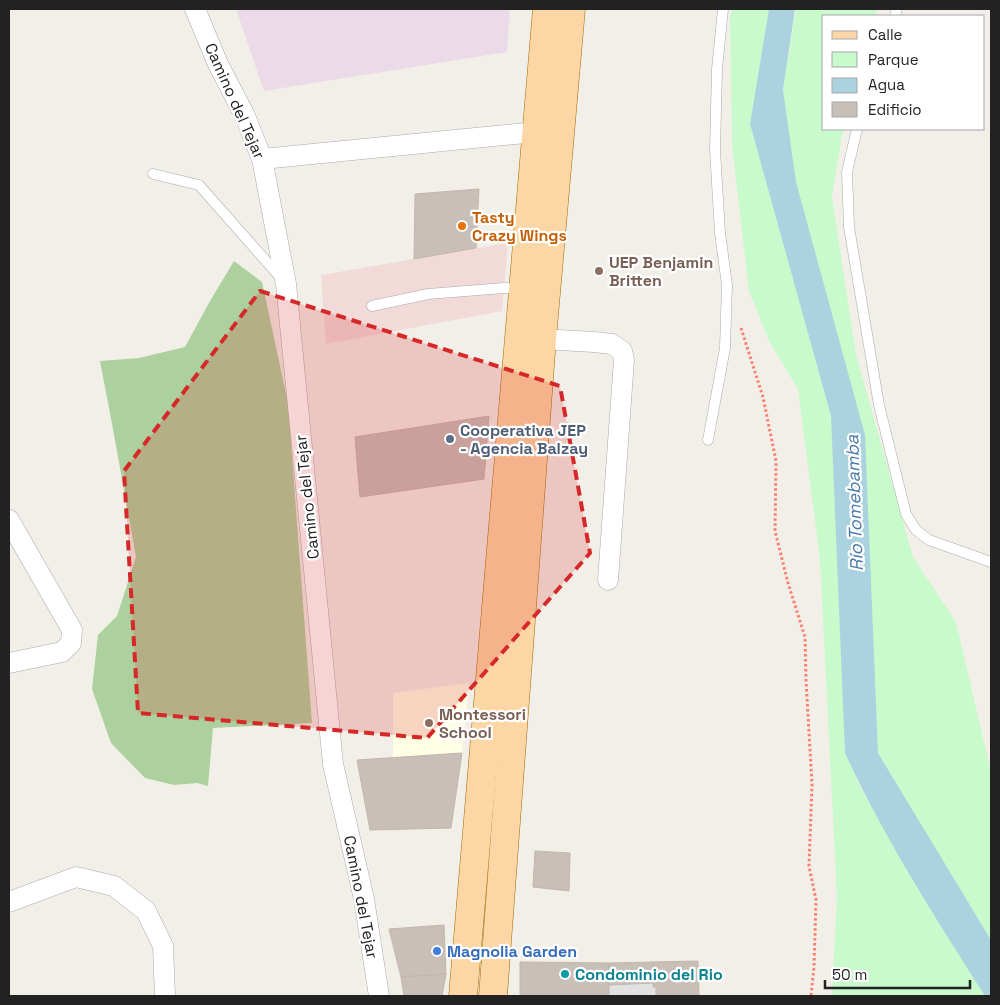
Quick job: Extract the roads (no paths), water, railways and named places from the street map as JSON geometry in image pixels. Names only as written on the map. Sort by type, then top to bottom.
[{"type":"main road","points":[[463,996],[547,9]]},
{"type":"main road","points":[[494,996],[542,339],[571,9]]},
{"type":"street","name":"Camino del Tejar","points":[[195,9],[218,64],[245,116],[262,159],[286,284],[333,764],[364,899],[379,996]]},
{"type":"street","points":[[262,159],[536,132]]},
{"type":"street","points":[[542,339],[612,344],[622,351],[624,360],[608,580]]},
{"type":"street","points":[[9,520],[72,630],[71,643],[62,652],[9,663]]},
{"type":"street","points":[[9,902],[76,877],[114,886],[146,911],[163,946],[165,996]]},
{"type":"lane","points":[[708,440],[725,348],[727,285],[720,233],[715,150],[717,69],[724,9]]},
{"type":"lane","points":[[857,130],[847,172],[849,227],[879,405],[906,514],[916,530],[929,540],[991,562]]},
{"type":"lane","points":[[153,174],[199,185],[286,284]]},
{"type":"lane","points":[[372,306],[428,294],[504,288],[523,289]]},
{"type":"water","name":"Río Tomebamba","points":[[769,9],[795,9],[783,90],[796,182],[865,435],[878,753],[991,940],[991,996],[985,996],[911,877],[876,816],[845,753],[831,416],[750,124]]},
{"type":"place","name":"Tasty Crazy Wings","points":[[462,226]]},
{"type":"place","name":"UEP Benjamin Britten","points":[[599,271]]},
{"type":"place","name":"Cooperativa JEP - Agencia Balzay","points":[[450,439]]},
{"type":"place","name":"Montessori School","points":[[429,723]]},
{"type":"place","name":"Magnolia Garden","points":[[437,951]]},
{"type":"place","name":"Condominio del Rio","points":[[565,974]]}]
